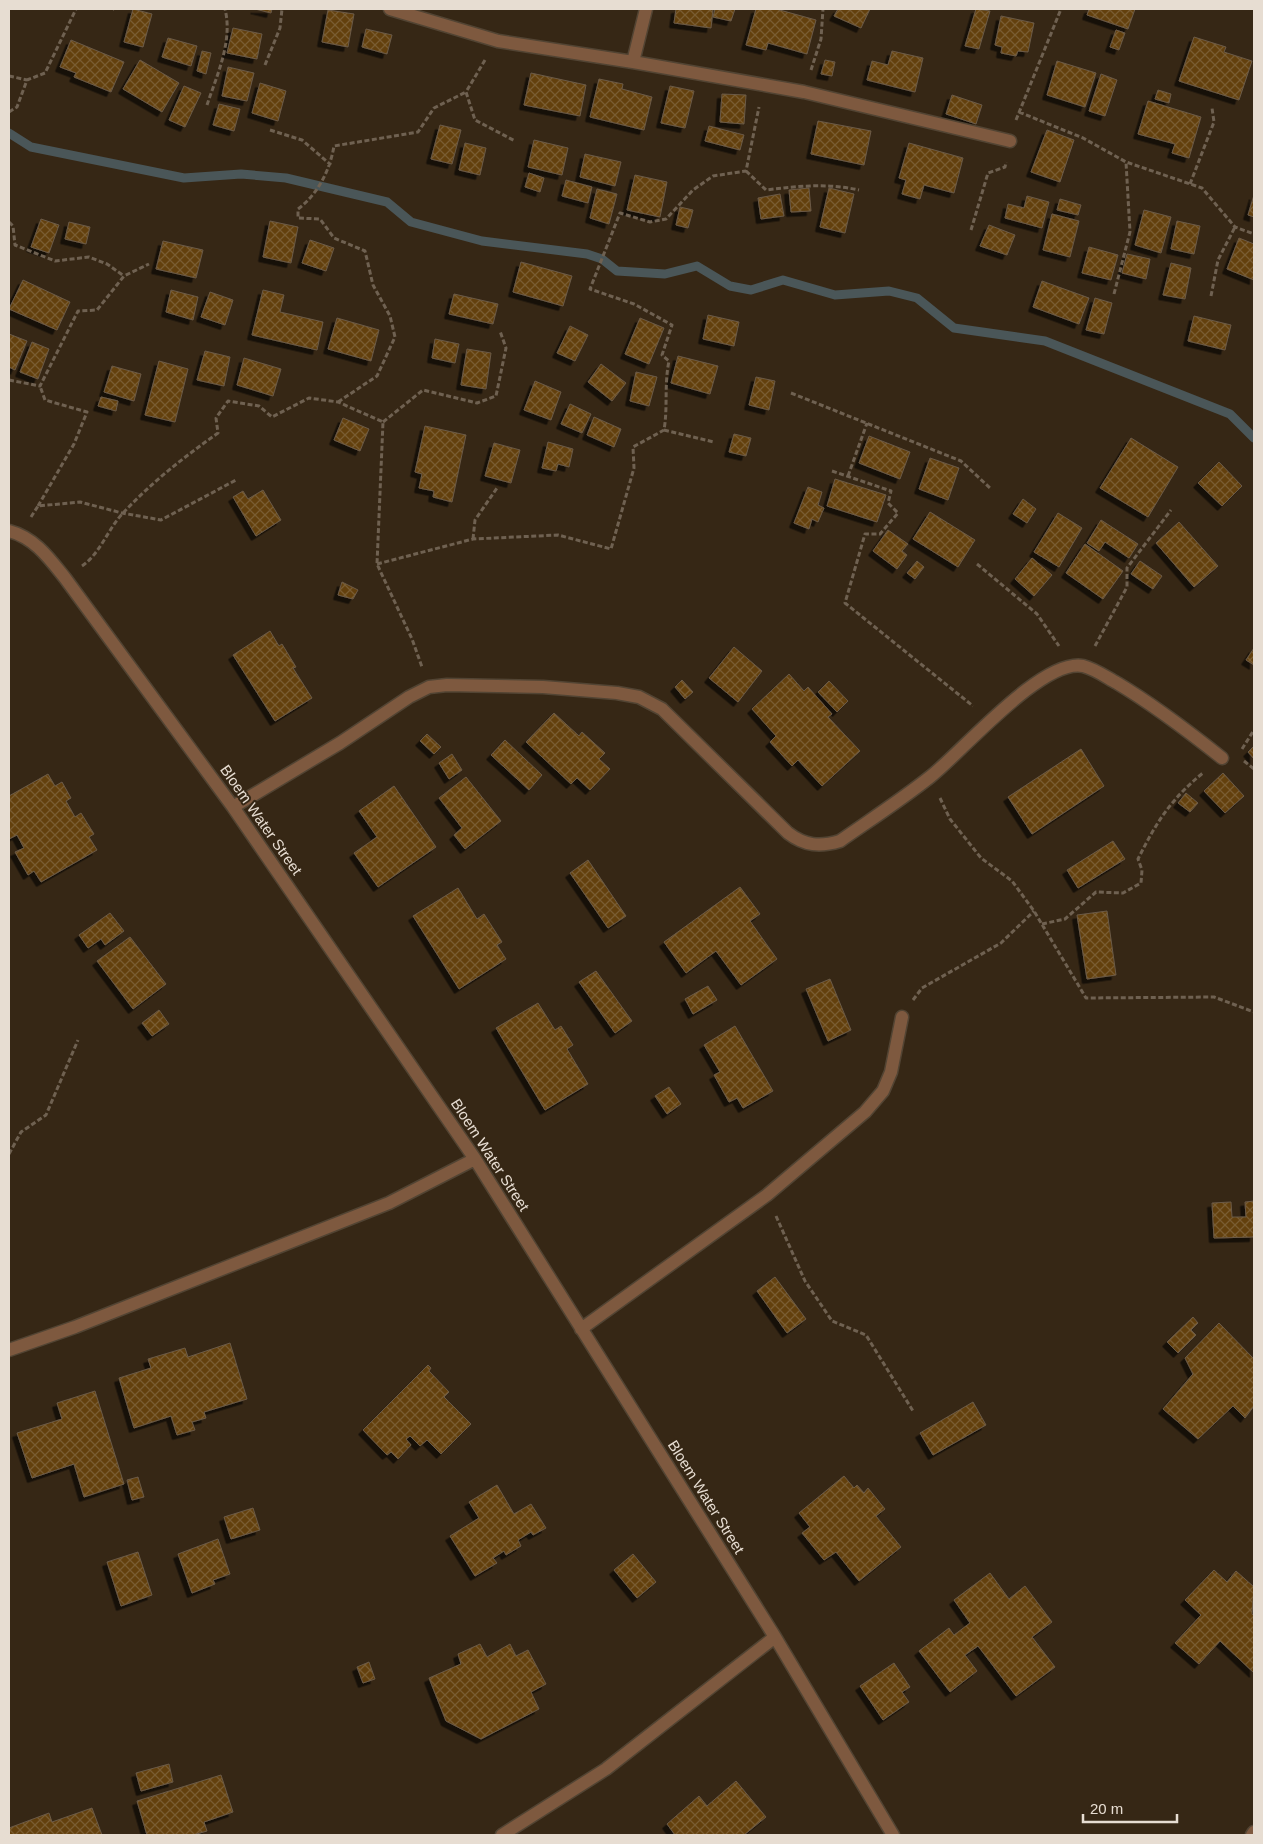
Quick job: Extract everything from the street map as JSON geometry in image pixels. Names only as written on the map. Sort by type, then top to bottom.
[{"type":"street","points":[[390,9],[498,41],[804,92],[1010,141]]},
{"type":"street","points":[[633,62],[646,9]]},
{"type":"street","name":"Bloem Water Street","points":[[14,533],[45,552],[65,578],[233,807],[475,1159],[775,1637],[893,1835]]},
{"type":"street","points":[[233,807],[340,743],[409,697],[430,687],[447,685],[543,687],[639,697],[651,702],[662,709],[788,833],[798,841],[811,845],[826,846],[840,841],[931,776],[990,720],[1056,670],[1078,666],[1095,670],[1167,715],[1222,758]]},
{"type":"street","points":[[581,1329],[767,1195],[865,1112],[883,1091],[891,1072],[902,1018]]},
{"type":"street","points":[[9,1350],[75,1327],[389,1202],[475,1159]]},
{"type":"street","points":[[502,1835],[606,1769],[775,1637]]},
{"type":"path","points":[[9,76],[27,80],[45,72],[76,9]]},
{"type":"path","points":[[207,105],[223,58],[227,18],[225,9]]},
{"type":"path","points":[[265,65],[280,28],[282,9]]},
{"type":"path","points":[[804,92],[821,39],[823,9]]},
{"type":"path","points":[[338,402],[378,376],[395,337],[390,316],[373,285],[366,251],[334,238],[320,219],[298,218],[298,209],[309,200],[330,165],[334,146],[418,132],[434,108],[466,92],[482,63],[498,41]]},
{"type":"path","points":[[9,112],[16,107],[27,80]]},
{"type":"path","points":[[746,172],[764,86]]},
{"type":"path","points":[[466,92],[475,120],[515,141]]},
{"type":"path","points":[[1190,184],[1214,122],[1212,108]]},
{"type":"path","points":[[1018,112],[1083,138],[1126,162],[1202,188],[1235,227],[1254,234]]},
{"type":"path","points":[[270,130],[302,140],[330,165]]},
{"type":"path","points":[[1114,294],[1130,232],[1126,162]]},
{"type":"path","points":[[664,430],[668,406],[665,382],[669,361],[662,355],[672,325],[634,304],[590,289],[620,213],[650,222],[666,219],[693,190],[713,176],[746,172],[766,190],[814,184],[835,185],[859,190]]},
{"type":"path","points":[[9,222],[13,226],[15,245],[56,261],[90,257],[107,264],[124,276]]},
{"type":"path","points":[[1211,296],[1218,260],[1235,227]]},
{"type":"path","points":[[14,533],[38,506],[74,444],[87,412],[45,400],[40,386],[78,311],[96,310],[124,276],[148,264]]},
{"type":"path","points":[[430,687],[412,639],[377,564],[383,422],[423,390],[477,403],[496,396],[506,348],[500,331]]},
{"type":"path","points":[[9,380],[40,386]]},
{"type":"path","points":[[791,393],[961,461],[990,488]]},
{"type":"path","points":[[65,578],[90,561],[122,513],[173,466],[218,433],[216,418],[228,401],[259,406],[272,417],[309,398],[338,402],[383,422]]},
{"type":"path","points":[[848,476],[867,422]]},
{"type":"path","points":[[377,564],[473,540],[558,536],[611,549],[634,468],[633,447],[664,430],[714,442]]},
{"type":"path","points":[[832,471],[892,491],[888,503],[898,513],[880,534],[866,534],[845,603],[990,720]]},
{"type":"path","points":[[38,506],[80,502],[122,513],[161,520],[236,480]]},
{"type":"path","points":[[473,540],[475,520],[497,488]]},
{"type":"path","points":[[977,564],[1037,614],[1078,666],[1127,587],[1127,568],[1172,510]]},
{"type":"path","points":[[1042,924],[1065,919],[1096,892],[1123,893],[1141,883],[1142,870],[1138,859],[1156,823],[1184,789],[1222,758]]},
{"type":"path","points":[[931,776],[950,819],[981,858],[1012,881],[1034,911],[1086,998],[1214,998],[1254,1012]]},
{"type":"path","points":[[902,1018],[922,988],[1001,943],[1034,911]]},
{"type":"path","points":[[9,1154],[21,1132],[46,1116],[78,1040]]},
{"type":"path","points":[[767,1195],[805,1280],[832,1321],[866,1335],[913,1411]]},
{"type":"building","points":[[133,9],[152,14],[143,47],[124,42]]},
{"type":"building","points":[[255,9],[272,9],[271,13]]},
{"type":"building","points":[[676,9],[713,9],[711,28],[674,23]]},
{"type":"building","points":[[715,9],[735,9],[731,21],[713,17]]},
{"type":"building","points":[[756,9],[776,9],[816,20],[807,54],[768,43],[766,50],[746,45]]},
{"type":"building","points":[[838,9],[870,9],[861,28],[834,16]]},
{"type":"building","points":[[976,9],[990,11],[979,49],[965,46]]},
{"type":"building","points":[[1089,9],[1135,9],[1128,29],[1087,15]]},
{"type":"building","points":[[328,10],[354,14],[348,47],[322,42]]},
{"type":"building","points":[[1001,16],[1034,23],[1028,52],[1018,51],[1016,56],[1001,53],[1002,47],[995,45]]},
{"type":"building","points":[[233,28],[262,34],[257,59],[227,53]]},
{"type":"building","points":[[366,29],[392,35],[387,54],[362,47]]},
{"type":"building","points":[[1116,30],[1125,33],[1119,50],[1110,47]]},
{"type":"building","points":[[1194,37],[1226,47],[1224,52],[1252,61],[1239,100],[1179,81]]},
{"type":"building","points":[[168,38],[197,46],[191,66],[162,57]]},
{"type":"building","points":[[71,40],[124,62],[111,92],[74,77],[76,73],[60,67]]},
{"type":"building","points":[[202,51],[211,53],[206,74],[197,71]]},
{"type":"building","points":[[892,51],[923,58],[915,92],[867,80],[872,61],[888,65]]},
{"type":"building","points":[[140,60],[179,83],[162,112],[123,89]]},
{"type":"building","points":[[825,60],[835,62],[832,76],[821,74]]},
{"type":"building","points":[[1057,61],[1096,73],[1085,107],[1047,95]]},
{"type":"building","points":[[228,67],[254,73],[247,101],[222,96]]},
{"type":"building","points":[[531,73],[586,85],[580,116],[524,105]]},
{"type":"building","points":[[1101,74],[1117,80],[1105,116],[1089,111]]},
{"type":"building","points":[[599,79],[623,84],[622,89],[652,97],[644,130],[590,117]]},
{"type":"building","points":[[260,83],[286,91],[278,121],[252,113]]},
{"type":"building","points":[[184,86],[201,93],[185,127],[169,120]]},
{"type":"building","points":[[670,86],[694,91],[685,128],[661,123]]},
{"type":"building","points":[[1158,90],[1171,94],[1169,103],[1155,99]]},
{"type":"building","points":[[722,94],[746,95],[744,124],[720,122]]},
{"type":"building","points":[[952,95],[982,105],[976,124],[946,114]]},
{"type":"building","points":[[1148,101],[1201,117],[1189,158],[1172,153],[1175,144],[1138,134]]},
{"type":"building","points":[[219,104],[240,109],[234,131],[213,125]]},
{"type":"building","points":[[818,121],[871,131],[864,165],[811,154]]},
{"type":"building","points":[[440,125],[461,130],[452,164],[431,159]]},
{"type":"building","points":[[709,126],[744,135],[740,150],[705,141]]},
{"type":"building","points":[[1047,130],[1074,140],[1060,182],[1031,172]]},
{"type":"building","points":[[534,140],[568,148],[562,175],[528,167]]},
{"type":"building","points":[[465,143],[486,148],[480,175],[459,170]]},
{"type":"building","points":[[909,143],[963,158],[954,193],[924,185],[920,199],[902,194],[906,180],[899,178]]},
{"type":"building","points":[[585,154],[621,162],[615,186],[580,177]]},
{"type":"building","points":[[529,173],[544,178],[540,192],[525,187]]},
{"type":"building","points":[[635,175],[667,182],[660,217],[627,210]]},
{"type":"building","points":[[566,180],[592,187],[588,203],[562,196]]},
{"type":"building","points":[[809,188],[811,211],[791,212],[789,190]]},
{"type":"building","points":[[829,188],[854,194],[845,233],[820,227]]},
{"type":"building","points":[[597,189],[617,194],[609,224],[590,218]]},
{"type":"building","points":[[780,194],[784,216],[761,219],[758,198]]},
{"type":"building","points":[[1254,195],[1254,217],[1248,215]]},
{"type":"building","points":[[1027,196],[1049,202],[1042,228],[1005,218],[1008,204],[1024,208]]},
{"type":"building","points":[[1060,199],[1081,205],[1078,215],[1057,210]]},
{"type":"building","points":[[680,207],[693,210],[688,228],[676,225]]},
{"type":"building","points":[[1144,210],[1171,217],[1161,253],[1135,245]]},
{"type":"building","points":[[1052,214],[1079,221],[1070,257],[1043,250]]},
{"type":"building","points":[[41,219],[59,225],[49,253],[31,247]]},
{"type":"building","points":[[270,221],[298,227],[291,263],[263,257]]},
{"type":"building","points":[[1177,221],[1200,226],[1194,254],[1171,249]]},
{"type":"building","points":[[69,222],[90,227],[86,244],[65,239]]},
{"type":"building","points":[[989,225],[1015,235],[1007,255],[980,246]]},
{"type":"building","points":[[1239,238],[1254,244],[1254,280],[1227,269]]},
{"type":"building","points":[[310,240],[334,248],[326,271],[302,263]]},
{"type":"building","points":[[163,241],[203,250],[196,278],[156,269]]},
{"type":"building","points":[[1089,247],[1118,255],[1111,280],[1082,273]]},
{"type":"building","points":[[1127,254],[1150,259],[1146,279],[1122,273]]},
{"type":"building","points":[[521,262],[572,276],[563,306],[513,292]]},
{"type":"building","points":[[1171,263],[1191,268],[1185,299],[1163,295]]},
{"type":"building","points":[[23,280],[70,302],[57,330],[9,309]]},
{"type":"building","points":[[1042,281],[1089,298],[1079,324],[1033,307]]},
{"type":"building","points":[[171,290],[198,297],[193,320],[166,312]]},
{"type":"building","points":[[263,290],[284,295],[280,312],[323,322],[317,350],[252,335]]},
{"type":"building","points":[[210,292],[233,300],[225,325],[201,317]]},
{"type":"building","points":[[454,294],[498,304],[493,324],[449,314]]},
{"type":"building","points":[[1095,298],[1112,303],[1104,334],[1086,330]]},
{"type":"building","points":[[708,315],[739,322],[734,346],[703,339]]},
{"type":"building","points":[[1194,316],[1231,325],[1225,350],[1188,341]]},
{"type":"building","points":[[337,318],[379,330],[371,361],[328,349]]},
{"type":"building","points":[[640,318],[664,328],[649,364],[625,354]]},
{"type":"building","points":[[570,326],[588,335],[575,361],[557,353]]},
{"type":"building","points":[[9,334],[27,341],[15,370],[9,367]]},
{"type":"building","points":[[435,339],[459,344],[455,363],[432,358]]},
{"type":"building","points":[[32,342],[49,349],[38,379],[20,372]]},
{"type":"building","points":[[467,349],[491,353],[486,389],[461,385]]},
{"type":"building","points":[[205,351],[230,357],[224,386],[197,380]]},
{"type":"building","points":[[678,356],[718,366],[710,394],[671,383]]},
{"type":"building","points":[[244,358],[281,369],[273,396],[237,385]]},
{"type":"building","points":[[159,361],[188,369],[175,422],[145,415]]},
{"type":"building","points":[[601,364],[626,383],[612,401],[588,382]]},
{"type":"building","points":[[112,366],[141,374],[134,401],[104,392]]},
{"type":"building","points":[[636,372],[657,377],[649,406],[630,401]]},
{"type":"building","points":[[756,377],[775,381],[769,410],[749,405]]},
{"type":"building","points":[[535,381],[561,392],[551,420],[524,410]]},
{"type":"building","points":[[101,397],[118,401],[116,411],[98,406]]},
{"type":"building","points":[[570,404],[591,414],[582,433],[561,424]]},
{"type":"building","points":[[594,417],[621,429],[614,447],[587,435]]},
{"type":"building","points":[[343,418],[369,429],[360,451],[334,440]]},
{"type":"building","points":[[425,426],[466,435],[452,502],[433,497],[434,491],[419,488],[422,474],[415,472]]},
{"type":"building","points":[[734,434],[751,438],[746,456],[729,452]]},
{"type":"building","points":[[869,436],[910,452],[900,479],[859,463]]},
{"type":"building","points":[[1131,438],[1178,467],[1148,517],[1100,488]]},
{"type":"building","points":[[548,442],[573,449],[569,467],[558,464],[556,471],[542,468]]},
{"type":"building","points":[[494,443],[520,450],[511,483],[485,476]]},
{"type":"building","points":[[930,458],[959,468],[948,500],[919,489]]},
{"type":"building","points":[[1219,462],[1242,486],[1222,506],[1198,483]]},
{"type":"building","points":[[835,479],[886,495],[877,522],[827,506]]},
{"type":"building","points":[[808,487],[822,492],[818,505],[824,508],[818,522],[812,519],[809,529],[794,523]]},
{"type":"building","points":[[263,490],[281,520],[256,536],[233,497],[243,491],[248,499]]},
{"type":"building","points":[[1023,499],[1036,509],[1027,523],[1013,514]]},
{"type":"building","points":[[930,512],[975,540],[958,567],[913,539]]},
{"type":"building","points":[[1058,513],[1082,528],[1059,567],[1034,552]]},
{"type":"building","points":[[1101,520],[1138,544],[1129,558],[1105,542],[1099,551],[1087,543]]},
{"type":"building","points":[[1179,522],[1218,566],[1194,587],[1156,543]]},
{"type":"building","points":[[888,530],[908,544],[902,551],[907,555],[897,569],[873,551]]},
{"type":"building","points":[[1085,544],[1123,571],[1103,599],[1066,573]]},
{"type":"building","points":[[1032,558],[1052,575],[1034,596],[1015,579]]},
{"type":"building","points":[[917,561],[924,567],[915,579],[907,573]]},
{"type":"building","points":[[1140,561],[1162,576],[1153,589],[1131,574]]},
{"type":"building","points":[[342,582],[358,590],[353,599],[338,595]]},
{"type":"building","points":[[270,631],[279,646],[282,644],[296,667],[293,668],[312,698],[275,721],[233,655]]},
{"type":"building","points":[[734,647],[762,671],[738,702],[709,678]]},
{"type":"building","points":[[1254,648],[1254,665],[1246,660]]},
{"type":"building","points":[[789,674],[804,691],[808,687],[832,714],[828,717],[860,751],[822,786],[798,760],[792,766],[770,742],[776,736],[752,709]]},
{"type":"building","points":[[682,680],[693,692],[685,699],[675,687]]},
{"type":"building","points":[[829,681],[848,701],[837,712],[818,692]]},
{"type":"building","points":[[554,713],[579,736],[582,732],[605,753],[599,759],[610,769],[590,790],[577,778],[571,784],[526,742]]},
{"type":"building","points":[[427,734],[441,747],[434,754],[420,741]]},
{"type":"building","points":[[505,740],[542,775],[529,790],[491,755]]},
{"type":"building","points":[[1254,746],[1254,759],[1248,752]]},
{"type":"building","points":[[1081,749],[1104,786],[1032,834],[1008,797]]},
{"type":"building","points":[[452,754],[462,770],[449,779],[439,763]]},
{"type":"building","points":[[1223,773],[1244,796],[1225,813],[1204,791]]},
{"type":"building","points":[[48,774],[55,786],[62,782],[71,798],[66,801],[75,817],[81,813],[94,834],[89,837],[97,850],[41,882],[34,871],[28,875],[15,852],[24,848],[17,835],[9,839],[9,796]]},
{"type":"building","points":[[466,777],[501,821],[465,849],[454,835],[462,828],[439,798]]},
{"type":"building","points":[[394,786],[436,847],[378,887],[354,853],[377,837],[359,811]]},
{"type":"building","points":[[1186,793],[1198,803],[1190,812],[1178,803]]},
{"type":"building","points":[[1113,841],[1125,859],[1078,888],[1067,870]]},
{"type":"building","points":[[588,860],[626,916],[608,928],[570,873]]},
{"type":"building","points":[[740,887],[760,914],[750,921],[777,959],[741,985],[716,951],[686,973],[664,942]]},
{"type":"building","points":[[458,888],[477,919],[484,914],[502,942],[497,945],[506,959],[459,989],[413,916]]},
{"type":"building","points":[[1107,911],[1116,975],[1087,979],[1077,915]]},
{"type":"building","points":[[110,913],[124,931],[105,945],[101,939],[88,948],[79,935]]},
{"type":"building","points":[[130,937],[166,984],[133,1009],[97,961]]},
{"type":"building","points":[[596,971],[632,1021],[615,1033],[579,982]]},
{"type":"building","points":[[830,979],[851,1030],[828,1041],[806,989]]},
{"type":"building","points":[[708,986],[717,1000],[693,1014],[685,999]]},
{"type":"building","points":[[538,1003],[555,1030],[561,1026],[573,1045],[567,1049],[588,1084],[545,1110],[496,1028]]},
{"type":"building","points":[[159,1010],[169,1024],[152,1036],[142,1023]]},
{"type":"building","points":[[735,1026],[773,1091],[743,1108],[737,1098],[729,1102],[714,1075],[720,1072],[704,1045]]},
{"type":"building","points":[[669,1087],[681,1104],[667,1114],[655,1096]]},
{"type":"building","points":[[1254,1201],[1254,1237],[1214,1238],[1212,1203],[1231,1202],[1232,1217],[1246,1217],[1245,1202]]},
{"type":"building","points":[[775,1277],[806,1319],[787,1333],[757,1291]]},
{"type":"building","points":[[1193,1317],[1198,1323],[1191,1330],[1196,1335],[1178,1353],[1167,1342]]},
{"type":"building","points":[[1219,1323],[1254,1359],[1254,1406],[1245,1418],[1233,1406],[1198,1439],[1163,1409],[1193,1374],[1185,1358]]},
{"type":"building","points":[[230,1343],[247,1399],[204,1412],[206,1418],[192,1422],[195,1430],[177,1435],[171,1416],[134,1428],[119,1378],[151,1368],[148,1359],[185,1348],[188,1357]]},
{"type":"building","points":[[428,1365],[431,1368],[429,1371],[449,1392],[444,1397],[471,1424],[441,1454],[427,1440],[420,1446],[410,1436],[406,1439],[411,1445],[398,1459],[391,1452],[387,1455],[363,1430]]},
{"type":"building","points":[[95,1391],[124,1484],[84,1497],[74,1464],[32,1478],[17,1433],[62,1419],[57,1403]]},
{"type":"building","points":[[973,1402],[986,1425],[933,1455],[920,1433]]},
{"type":"building","points":[[844,1476],[854,1488],[857,1485],[864,1493],[868,1488],[885,1509],[876,1516],[901,1547],[859,1581],[836,1552],[824,1560],[802,1533],[810,1527],[799,1513]]},
{"type":"building","points":[[138,1477],[144,1497],[132,1500],[127,1480]]},
{"type":"building","points":[[497,1485],[514,1514],[531,1504],[546,1528],[533,1535],[531,1532],[518,1540],[521,1546],[506,1555],[504,1551],[493,1558],[497,1563],[475,1576],[450,1536],[479,1518],[469,1502]]},
{"type":"building","points":[[253,1508],[260,1530],[231,1539],[224,1517]]},
{"type":"building","points":[[218,1539],[230,1574],[213,1580],[215,1584],[192,1593],[178,1554]]},
{"type":"building","points":[[138,1552],[152,1595],[121,1606],[107,1562]]},
{"type":"building","points":[[633,1554],[656,1582],[637,1598],[614,1570]]},
{"type":"building","points":[[1214,1570],[1227,1582],[1236,1571],[1254,1587],[1252,1614],[1254,1616],[1254,1673],[1220,1641],[1199,1664],[1175,1643],[1201,1615],[1185,1600]]},
{"type":"building","points":[[990,1573],[1009,1599],[1025,1586],[1052,1622],[1032,1637],[1055,1667],[1016,1696],[978,1646],[965,1655],[977,1671],[950,1692],[919,1651],[949,1628],[954,1635],[970,1623],[954,1600]]},
{"type":"building","points":[[480,1644],[487,1657],[510,1644],[516,1656],[528,1650],[546,1684],[531,1692],[539,1709],[481,1739],[446,1721],[429,1678],[461,1664],[458,1654]]},
{"type":"building","points":[[369,1662],[375,1679],[363,1683],[357,1667]]},
{"type":"building","points":[[894,1663],[910,1687],[902,1692],[909,1702],[883,1720],[860,1686]]},
{"type":"building","points":[[169,1764],[173,1782],[141,1791],[136,1773]]},
{"type":"building","points":[[221,1775],[233,1812],[204,1822],[207,1831],[193,1835],[147,1835],[137,1801]]},
{"type":"building","points":[[736,1781],[766,1817],[744,1835],[675,1835],[667,1824],[699,1796],[707,1806]]},
{"type":"building","points":[[92,1808],[102,1835],[9,1835],[9,1828],[49,1813],[52,1822]]},
{"type":"waterway","points":[[9,133],[31,147],[184,178],[241,174],[286,178],[387,202],[411,222],[482,241],[587,254],[602,259],[617,271],[665,274],[697,266],[730,286],[751,290],[783,280],[835,295],[889,291],[917,298],[954,328],[1045,341],[1230,414],[1254,438]]}]
